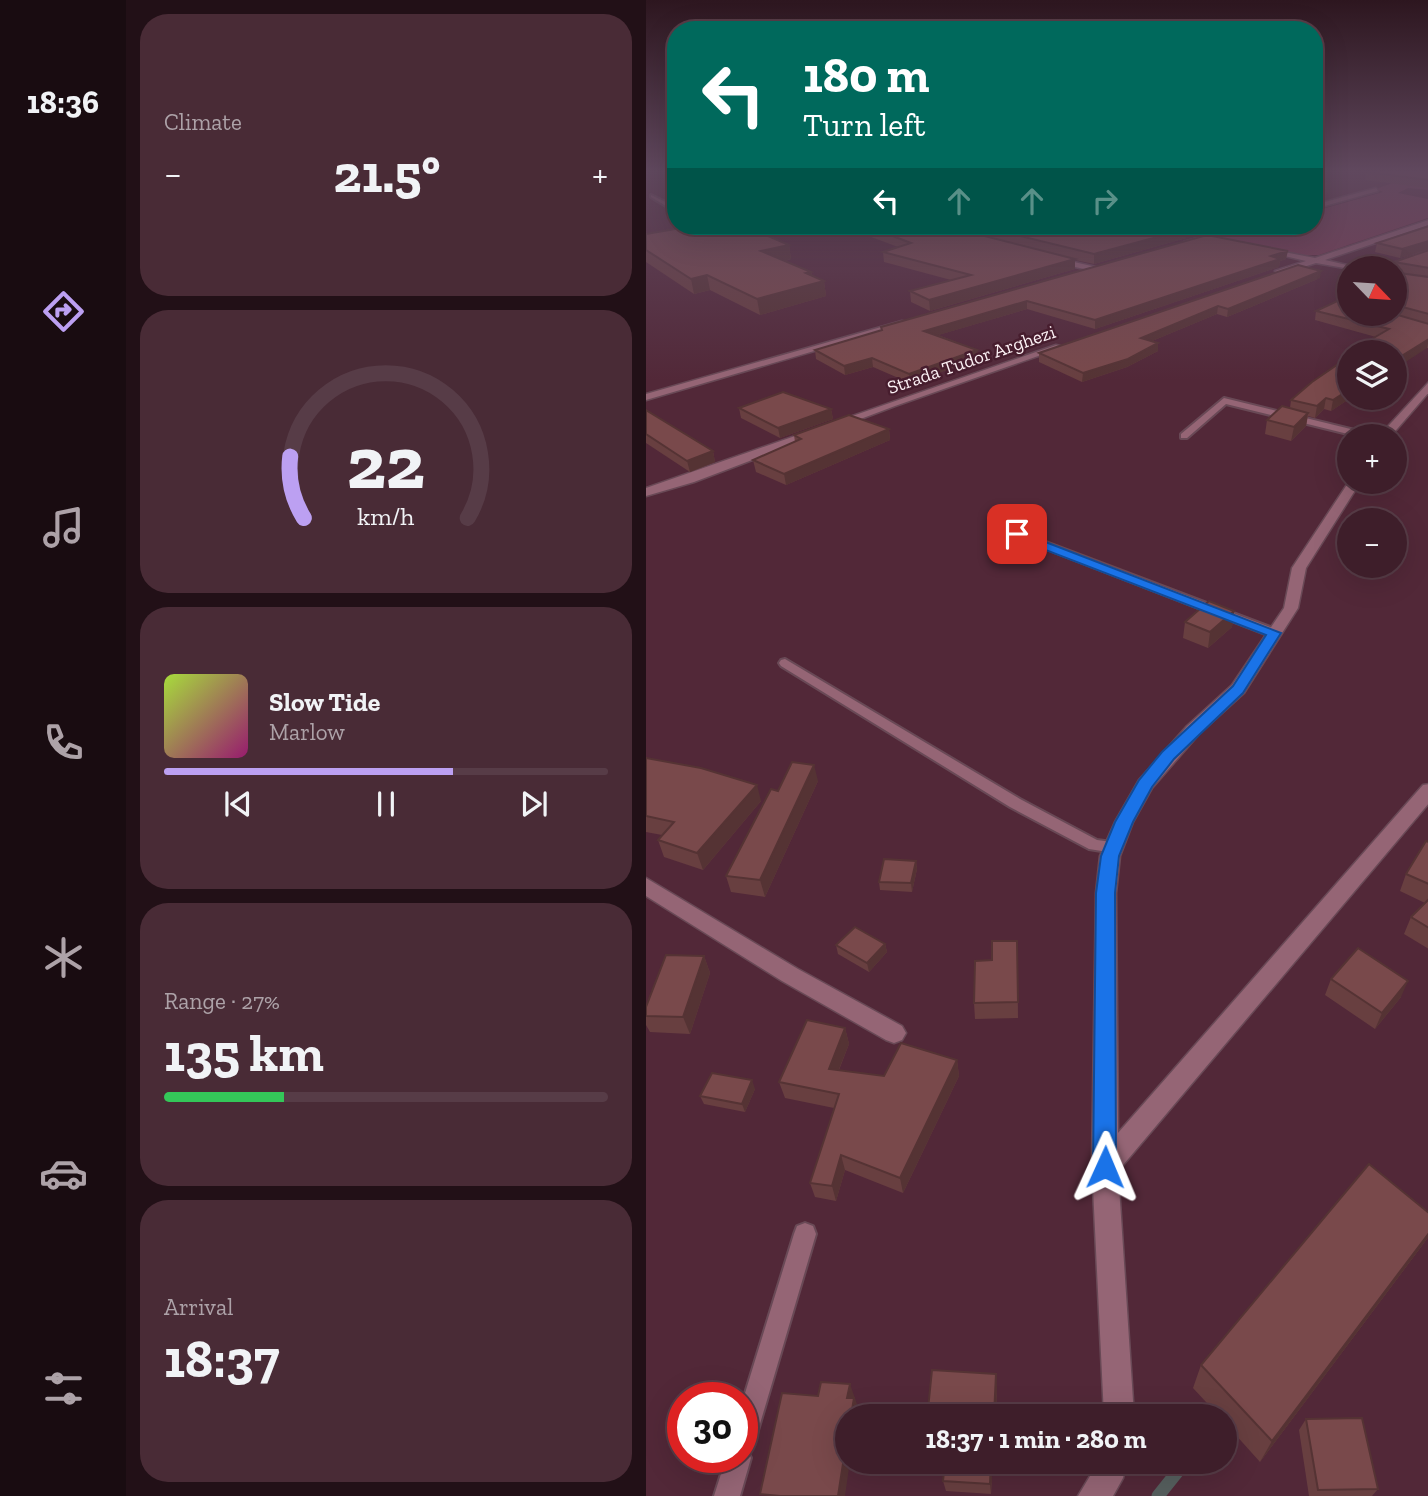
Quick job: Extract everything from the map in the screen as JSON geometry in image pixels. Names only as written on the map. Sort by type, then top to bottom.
[{"type":"street","points":[[1179,244],[1190,241]]},
{"type":"street","points":[[1221,241],[1226,242]]},
{"type":"street","points":[[1265,277],[1373,241]]},
{"type":"street","points":[[1248,246],[1337,264]]},
{"type":"street","points":[[1407,260],[1428,252]]},
{"type":"street","points":[[1041,256],[1093,269]]},
{"type":"street","points":[[1067,276],[1105,265]]},
{"type":"street","points":[[646,397],[922,318]]},
{"type":"street","name":"Strada Tudor Arghezi","points":[[646,492],[1071,343]]},
{"type":"street","points":[[1395,424],[1428,385]]},
{"type":"street","points":[[1118,1404],[1105,1167],[1106,893],[1114,846],[1145,784],[1184,739],[1238,689],[1291,608],[1299,568],[1347,494]]},
{"type":"street","points":[[1105,1167],[1428,790]]},
{"type":"street","points":[[646,886],[790,975],[894,1033]]},
{"type":"street","points":[[1094,1496],[1108,1474]]},
{"type":"lane","points":[[1184,436],[1224,401],[1337,428]]},
{"type":"lane","points":[[1017,534],[1274,633]]},
{"type":"lane","points":[[785,663],[1015,803],[1094,845],[1114,846]]},
{"type":"lane","points":[[758,1391],[805,1234]]},
{"type":"lane","points":[[726,1496],[733,1473]]},
{"type":"shaded area","points":[[1236,241],[1361,241],[1319,255],[1300,255]]},
{"type":"building","points":[[646,241],[779,241],[789,245],[761,251],[811,272],[806,273],[824,281],[757,299],[707,275],[691,279],[646,250]]},
{"type":"building","points":[[905,241],[1003,241],[1075,259],[929,300],[910,291],[971,275],[883,252],[911,243]]},
{"type":"building","points":[[1040,241],[1143,241],[1094,254]]},
{"type":"building","points":[[1186,241],[1236,241],[1288,251],[1271,256],[1280,259],[1095,320],[1027,301],[924,331],[977,350],[909,374],[872,358],[844,366],[815,350],[882,330],[881,327]]},
{"type":"building","points":[[1384,241],[1429,241],[1402,249],[1377,243]]},
{"type":"building","points":[[1429,250],[1429,268],[1407,264],[1407,258]]},
{"type":"building","points":[[1298,265],[1321,271],[1228,309],[1218,306],[1141,338],[1158,343],[1128,359],[1083,373],[1039,353]]},
{"type":"building","points":[[1407,274],[1429,277],[1429,314],[1407,308]]},
{"type":"building","points":[[1337,301],[1337,316],[1316,311]]},
{"type":"building","points":[[1407,318],[1429,324],[1429,339],[1407,353],[1407,340],[1370,340],[1389,329],[1377,326],[1407,326]]},
{"type":"building","points":[[1337,365],[1337,397],[1333,400],[1326,398],[1317,406],[1291,400]]},
{"type":"building","points":[[783,392],[831,409],[778,428],[739,408]]},
{"type":"building","points":[[1282,406],[1308,413],[1294,427],[1267,420]]},
{"type":"building","points":[[646,410],[713,451],[687,461],[646,434]]},
{"type":"building","points":[[849,415],[889,429],[784,474],[753,460],[801,439],[794,435]]},
{"type":"building","points":[[1209,601],[1234,611],[1210,632],[1185,622]]},
{"type":"building","points":[[646,758],[701,768],[757,785],[697,853],[658,840],[674,822],[646,816]]},
{"type":"building","points":[[792,762],[814,765],[760,880],[726,876],[771,789],[778,791]]},
{"type":"building","points":[[1426,841],[1429,842],[1429,884],[1406,874]]},
{"type":"building","points":[[884,859],[916,861],[911,883],[879,882]]},
{"type":"building","points":[[1429,899],[1429,928],[1411,917]]},
{"type":"building","points":[[855,927],[885,944],[867,963],[836,945]]},
{"type":"building","points":[[992,941],[1017,941],[1018,1002],[974,1003],[975,961],[992,960]]},
{"type":"building","points":[[1358,948],[1408,981],[1382,1013],[1331,979]]},
{"type":"building","points":[[666,955],[704,956],[683,1017],[646,1016],[646,1007]]},
{"type":"building","points":[[807,1020],[845,1028],[829,1069],[884,1076],[901,1043],[957,1060],[900,1178],[841,1155],[832,1186],[810,1183],[839,1094],[779,1082]]},
{"type":"building","points":[[712,1073],[752,1080],[742,1104],[700,1096]]},
{"type":"building","points":[[1369,1164],[1429,1213],[1429,1233],[1272,1441],[1201,1365]]},
{"type":"building","points":[[932,1370],[996,1374],[995,1404],[929,1404]]},
{"type":"building","points":[[821,1382],[850,1384],[847,1398],[854,1398],[853,1404],[835,1404],[835,1474],[841,1474],[838,1496],[760,1494],[782,1393],[818,1396]]},
{"type":"building","points":[[1362,1418],[1378,1489],[1318,1490],[1306,1419]]},
{"type":"building","points":[[944,1474],[990,1474],[990,1484],[943,1481]]},
{"type":"waterway","points":[[1158,1496],[1176,1474]]},
{"type":"route","points":[[1017,534],[1274,633],[1238,689],[1168,756],[1145,784],[1124,822],[1110,856],[1106,893],[1105,1167]]}]
